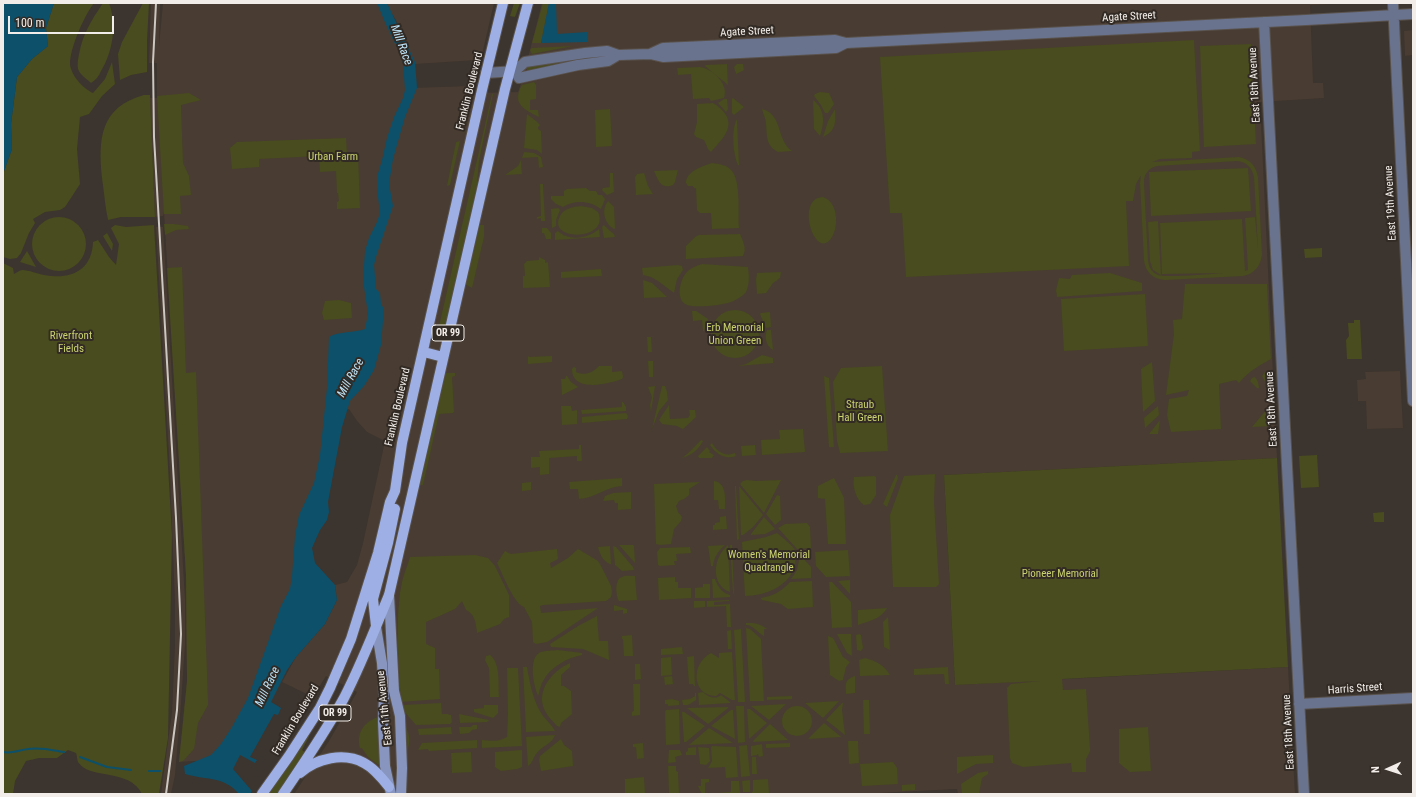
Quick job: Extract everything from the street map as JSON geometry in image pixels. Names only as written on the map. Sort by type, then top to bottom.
[{"type":"main road","name":"Franklin Boulevard","points":[[262,794],[306,731],[330,688],[351,639],[378,553],[390,502],[395,492],[401,450],[486,73],[504,3]]},
{"type":"main road","name":"OR 99","points":[[283,794],[344,698],[389,595],[443,357],[528,3]]},
{"type":"main road","points":[[424,352],[443,357]]},
{"type":"main road","points":[[376,627],[373,599],[388,543],[396,505],[395,492]]},
{"type":"main road","name":"East 11th Avenue","points":[[389,595],[394,692],[400,716],[402,794]]},
{"type":"main road","name":"East 11th Avenue","points":[[376,627],[382,663],[385,766],[390,790]]},
{"type":"main road","points":[[293,780],[305,768],[312,764],[330,758],[347,758],[365,763],[379,774],[390,790]]},
{"type":"street","name":"East 19th Avenue","points":[[1393,3],[1413,401]]},
{"type":"street","name":"Agate Street","points":[[486,73],[512,71],[525,62],[607,51],[618,55],[650,54],[663,57],[836,48],[846,43],[1413,14]]},
{"type":"street","name":"East 18th Avenue","points":[[1264,22],[1304,794]]},
{"type":"street","name":"Agate Street","points":[[512,71],[519,78],[578,65],[608,61],[618,55]]},
{"type":"street","name":"Harris Street","points":[[1299,704],[1413,698]]},
{"type":"shaded area","points":[[151,3],[160,3],[159,46],[163,3],[383,3],[410,63],[411,88],[470,86],[470,93],[518,92],[542,3],[1354,3],[1310,5],[1313,83],[1323,83],[1324,98],[1260,102],[1277,458],[944,475],[955,685],[1288,667],[1295,794],[958,794],[957,789],[858,794],[294,794],[329,741],[357,692],[326,676],[313,697],[282,682],[296,657],[325,624],[337,600],[335,585],[347,582],[357,565],[363,543],[385,441],[367,432],[349,409],[334,410],[330,453],[262,689],[212,760],[179,762],[187,681],[186,575],[164,213],[163,216],[155,217],[150,98],[157,98],[157,63],[149,63]]},
{"type":"shaded area","points":[[387,3],[494,3],[481,59],[415,64]]},
{"type":"shaded area","points":[[1413,30],[1413,55],[1405,56],[1404,31]]},
{"type":"shaded area","points":[[156,227],[163,227],[185,599],[185,645],[181,704],[175,775],[171,794],[161,794],[172,712],[175,603],[170,474]]},
{"type":"shaded area","points":[[1400,371],[1403,428],[1367,429],[1366,401],[1358,401],[1357,380],[1366,379],[1365,372]]},
{"type":"green space","points":[[54,3],[94,3],[82,24],[75,41],[70,64],[71,69],[78,82],[93,93],[105,79],[112,62],[115,84],[102,96],[89,114],[80,117],[77,149],[80,184],[65,207],[60,210],[45,212],[33,219],[35,223],[29,233],[21,253],[17,258],[10,259],[3,257],[3,174],[12,149],[11,124],[17,77],[32,59],[48,46],[46,28]]},
{"type":"green space","points":[[103,3],[109,3],[113,20],[111,47],[98,76],[91,83],[79,71],[78,60],[85,33]]},
{"type":"green space","points":[[143,3],[149,3],[147,72],[131,75],[120,80],[118,54],[122,42]]},
{"type":"green space","points":[[514,3],[520,3],[515,17],[510,16]]},
{"type":"green space","points":[[543,3],[549,3],[541,43],[532,43]]},
{"type":"green space","points":[[1194,40],[1200,151],[1192,152],[1192,158],[1160,159],[1152,162],[1239,157],[1249,161],[1256,170],[1258,177],[1262,254],[1258,266],[1254,271],[1243,276],[1165,280],[1150,274],[1146,268],[1144,260],[1140,183],[1141,175],[1136,184],[1133,201],[1126,201],[1129,266],[906,277],[902,213],[890,213],[880,57]],"holes":[[[1240,162],[1246,164],[1250,168],[1254,177],[1258,249],[1255,217],[1245,218],[1248,270],[1245,271],[1242,219],[1160,223],[1162,274],[1223,273],[1190,276],[1163,276],[1152,271],[1148,260],[1144,183],[1147,172],[1151,168],[1157,166]]]},
{"type":"green space","points":[[1251,44],[1256,144],[1204,147],[1200,46]]},
{"type":"green space","points":[[573,46],[532,54],[530,50],[532,48]]},
{"type":"green space","points":[[602,57],[527,72],[527,67]]},
{"type":"green space","points":[[727,64],[728,85],[705,66],[706,65]]},
{"type":"green space","points":[[737,64],[743,64],[744,70],[736,74],[734,67]]},
{"type":"green space","points":[[677,68],[705,68],[719,78],[724,88],[724,98],[711,101],[709,98],[693,99],[691,74],[678,75]]},
{"type":"green space","points":[[534,82],[536,85],[536,99],[530,100],[530,110],[538,110],[539,117],[521,106],[518,97],[522,85]]},
{"type":"green space","points":[[820,92],[829,93],[834,104],[828,113],[825,113],[814,96]]},
{"type":"green space","points":[[189,93],[201,100],[181,105],[183,163],[189,176],[191,195],[180,196],[181,214],[164,214],[157,96]]},
{"type":"green space","points":[[492,94],[479,161],[477,185],[443,337],[437,335]]},
{"type":"green space","points":[[144,95],[150,95],[155,217],[121,217],[108,220],[101,164],[102,138],[105,126],[110,116],[118,108],[129,100]]},
{"type":"green space","points":[[471,95],[473,95],[463,137],[470,100]]},
{"type":"green space","points":[[733,98],[744,107],[734,115],[732,113]]},
{"type":"green space","points":[[724,99],[727,99],[728,109],[726,112],[718,103]]},
{"type":"green space","points":[[813,100],[820,107],[823,116],[823,126],[820,136],[814,129]]},
{"type":"green space","points":[[713,103],[723,111],[727,117],[728,128],[723,138],[711,152],[704,140],[696,137],[694,134],[697,122],[697,104]]},
{"type":"green space","points":[[610,109],[612,146],[596,147],[595,110]]},
{"type":"green space","points":[[762,109],[769,112],[773,116],[787,146],[792,151],[778,152],[771,147],[768,140],[766,122]]},
{"type":"green space","points":[[835,109],[833,129],[823,137],[828,121]]},
{"type":"green space","points":[[527,114],[540,125],[538,129],[541,131],[542,154],[537,150],[524,148]]},
{"type":"green space","points":[[737,119],[739,165],[736,160],[733,142],[735,123]]},
{"type":"green space","name":"Urban Farm","points":[[346,138],[347,154],[358,153],[360,208],[337,209],[337,202],[339,201],[336,171],[320,172],[319,156],[259,159],[259,167],[232,169],[230,148],[237,142]]},
{"type":"green space","points":[[460,141],[450,185],[447,186],[456,142]]},
{"type":"green space","points":[[524,152],[534,153],[541,157],[543,167],[539,168],[538,157],[522,158]]},
{"type":"green space","points":[[521,160],[522,174],[505,175],[518,166]]},
{"type":"green space","points":[[712,163],[721,164],[728,167],[735,176],[738,190],[739,228],[712,229],[711,213],[700,213],[697,210],[696,188],[693,186],[688,186],[686,183],[687,179],[692,172]]},
{"type":"green space","points":[[1248,168],[1251,211],[1151,216],[1149,172]]},
{"type":"green space","points":[[678,170],[675,182],[673,185],[669,186],[660,183],[654,171]]},
{"type":"green space","points":[[610,173],[613,173],[614,192],[607,195],[602,190],[603,188],[610,187]]},
{"type":"green space","points":[[644,173],[648,186],[653,194],[636,195],[635,177],[637,174]]},
{"type":"green space","points":[[540,184],[543,184],[545,221],[541,221],[541,218],[537,219],[537,217],[541,216]]},
{"type":"green space","points":[[586,188],[590,191],[596,191],[598,195],[602,195],[605,199],[601,209],[592,204],[582,202],[568,204],[563,207],[556,204],[551,199],[551,196],[564,196],[564,191],[567,189]]},
{"type":"green space","points":[[823,197],[832,204],[836,215],[836,227],[832,237],[826,243],[820,242],[814,236],[809,217],[810,207],[814,200]]},
{"type":"green space","points":[[608,201],[614,207],[614,229],[606,220],[604,212]]},
{"type":"green space","points":[[581,206],[592,208],[598,212],[600,222],[596,229],[579,235],[569,234],[562,230],[558,224],[562,213],[569,208]]},
{"type":"green space","points":[[558,208],[560,210],[556,220],[556,226],[552,228],[551,209]]},
{"type":"green space","points":[[54,217],[64,217],[74,221],[82,229],[86,239],[86,249],[82,259],[74,267],[64,271],[54,271],[44,267],[36,259],[32,249],[32,239],[36,229],[44,221]]},
{"type":"green space","points":[[1158,221],[1161,275],[1153,270],[1150,261],[1148,222]]},
{"type":"green space","points":[[164,224],[188,226],[189,229],[176,230],[165,235]]},
{"type":"green space","name":"Riverfront Fields","points":[[115,225],[126,227],[154,225],[172,535],[168,738],[159,794],[142,794],[136,786],[128,781],[119,777],[91,771],[83,767],[78,762],[76,753],[68,750],[57,758],[39,758],[26,761],[15,781],[13,794],[3,794],[3,263],[13,268],[14,274],[22,270],[54,276],[71,274],[84,267],[92,252],[93,242],[98,240],[116,265],[119,244],[111,228]]},
{"type":"green space","points":[[480,225],[484,225],[484,237],[472,288],[465,284]]},
{"type":"green space","points":[[604,225],[614,234],[615,237],[604,238],[602,227]]},
{"type":"green space","points":[[542,228],[547,228],[551,233],[551,239],[546,239],[544,233],[542,233]]},
{"type":"green space","points":[[599,229],[600,237],[555,240],[555,233],[558,231],[568,237],[579,238],[590,235]]},
{"type":"green space","points":[[107,233],[113,244],[112,251],[103,236]]},
{"type":"green space","points":[[740,234],[745,248],[743,256],[686,259],[686,246],[699,235]]},
{"type":"green space","points":[[1322,248],[1322,257],[1305,258],[1304,249]]},
{"type":"green space","points":[[27,251],[36,267],[20,262]]},
{"type":"green space","points":[[539,257],[545,260],[545,263],[548,262],[550,287],[523,288],[523,276],[525,276],[524,264],[527,261],[539,260]]},
{"type":"green space","points":[[702,264],[748,267],[749,283],[746,292],[731,302],[721,304],[694,306],[685,304],[682,301],[680,293],[682,280],[689,270]]},
{"type":"green space","points":[[682,266],[683,270],[677,279],[674,293],[658,281],[643,275],[642,268]]},
{"type":"green space","points":[[182,267],[186,373],[196,372],[208,705],[198,723],[194,749],[183,761],[179,762],[187,681],[186,575],[167,268]]},
{"type":"green space","points":[[601,269],[602,276],[561,278],[561,272]]},
{"type":"green space","points":[[781,272],[780,278],[773,283],[766,293],[757,294],[757,273]]},
{"type":"green space","points":[[1110,273],[1142,283],[1142,291],[1057,297],[1056,290],[1059,278],[1070,279],[1072,275]]},
{"type":"green space","points":[[643,280],[652,283],[667,297],[644,298]]},
{"type":"green space","points":[[1185,284],[1267,284],[1271,359],[1250,372],[1239,383],[1236,380],[1219,384],[1221,429],[1171,432],[1167,415],[1169,399],[1187,396],[1189,390],[1166,395],[1174,334],[1173,320],[1182,319]]},
{"type":"green space","points":[[1145,294],[1148,346],[1064,351],[1061,299]]},
{"type":"green space","points":[[339,300],[351,303],[352,318],[324,320],[322,313],[325,301]]},
{"type":"green space","name":"Erb Memorial Union Green","points":[[735,310],[744,312],[752,317],[757,325],[759,334],[757,343],[752,351],[744,356],[735,358],[726,356],[718,351],[713,343],[711,334],[713,325],[718,317],[726,312]]},
{"type":"green space","points":[[692,311],[696,311],[708,319],[704,331],[702,320],[693,321]]},
{"type":"green space","points":[[770,312],[771,327],[766,328],[760,314]]},
{"type":"green space","points":[[1354,320],[1360,320],[1362,359],[1347,359],[1346,340],[1349,336],[1348,323],[1354,323]]},
{"type":"green space","points":[[767,330],[771,330],[773,350],[766,341]]},
{"type":"green space","points":[[647,337],[651,337],[652,352],[648,352]]},
{"type":"green space","points":[[762,355],[773,358],[773,363],[738,366],[746,364]]},
{"type":"green space","points":[[528,356],[552,356],[552,362],[528,364]]},
{"type":"green space","points":[[648,361],[653,361],[653,377],[649,377]]},
{"type":"green space","points":[[1152,362],[1155,401],[1143,412],[1141,369]]},
{"type":"green space","points":[[599,366],[612,366],[612,372],[622,371],[622,379],[592,385],[584,384],[574,377],[572,369],[574,367],[576,368],[576,372],[585,374],[591,372]]},
{"type":"green space","name":"Straub Hall Green","points":[[882,366],[888,451],[840,453],[837,441],[833,382],[841,368]]},
{"type":"green space","points":[[1271,371],[1272,389],[1268,387],[1262,376],[1265,372]]},
{"type":"green space","points":[[445,373],[455,373],[455,376],[452,377],[454,411],[453,413],[439,414],[423,485],[420,485]]},
{"type":"green space","points":[[566,376],[578,387],[562,395],[561,379],[565,379]]},
{"type":"green space","points":[[824,376],[829,378],[834,447],[829,447]]},
{"type":"green space","points":[[1255,377],[1259,388],[1257,388],[1250,381]]},
{"type":"green space","points":[[655,386],[651,412],[650,405],[652,397],[648,387]]},
{"type":"green space","points":[[662,386],[665,386],[668,400],[659,411],[652,429]]},
{"type":"green space","points":[[622,402],[626,407],[626,411],[582,414],[581,410],[622,407]]},
{"type":"green space","points":[[1273,402],[1273,423],[1271,426],[1252,427]]},
{"type":"green space","points":[[669,405],[670,419],[688,418],[690,415],[689,410],[695,410],[696,417],[683,429],[677,426],[662,424],[659,420]]},
{"type":"green space","points":[[561,406],[571,406],[572,411],[577,410],[577,424],[562,425]]},
{"type":"green space","points":[[1158,406],[1159,415],[1145,428],[1144,418]]},
{"type":"green space","points":[[626,413],[628,416],[627,419],[582,423],[582,417]]},
{"type":"green space","points":[[1160,420],[1158,434],[1149,434]]},
{"type":"green space","points":[[803,429],[805,452],[762,455],[761,440],[780,439],[779,430]]},
{"type":"green space","points":[[701,440],[703,441],[697,450],[682,458],[690,452]]},
{"type":"green space","points":[[712,443],[716,449],[722,453],[735,453],[736,456],[725,457],[721,455],[710,445]]},
{"type":"green space","points":[[579,445],[581,445],[582,461],[577,461],[577,456],[549,458],[549,474],[540,475],[540,467],[531,468],[531,457],[540,457],[539,451],[579,449]]},
{"type":"green space","points":[[755,445],[756,455],[742,456],[741,446]]},
{"type":"green space","points":[[707,447],[710,451],[709,452],[714,455],[712,458],[699,458],[698,456]]},
{"type":"green space","points":[[1317,455],[1319,487],[1301,488],[1299,456]]},
{"type":"green space","name":"Pioneer Memorial","points":[[1277,458],[1288,667],[1062,679],[1063,690],[1086,689],[1090,751],[1086,759],[1086,772],[1072,772],[1071,763],[1023,767],[1012,763],[1010,758],[1007,688],[1011,684],[1041,681],[955,685],[944,475]]},
{"type":"green space","points":[[935,474],[934,502],[939,584],[936,587],[893,587],[890,515],[904,476]]},
{"type":"green space","points":[[896,475],[898,478],[887,507],[883,504]]},
{"type":"green space","points":[[854,477],[876,477],[876,495],[870,504],[864,505],[861,503],[855,492]]},
{"type":"green space","points":[[622,478],[622,486],[611,488],[590,497],[579,499],[578,489],[570,489],[569,482]]},
{"type":"green space","points":[[834,478],[844,498],[846,544],[828,544],[825,499],[818,498],[818,486]]},
{"type":"green space","points":[[747,480],[781,480],[764,513],[740,484]]},
{"type":"green space","points":[[714,481],[718,482],[723,488],[725,496],[725,509],[719,509],[718,500],[714,500]]},
{"type":"green space","points":[[531,482],[531,490],[522,491],[522,483]]},
{"type":"green space","points":[[700,482],[689,489],[689,495],[679,501],[676,506],[682,517],[681,521],[674,529],[671,544],[656,544],[654,484]]},
{"type":"green space","points":[[735,486],[739,539],[737,540]]},
{"type":"green space","points":[[739,486],[763,515],[753,527],[743,535],[741,535]]},
{"type":"green space","points":[[631,492],[631,509],[618,510],[618,503],[615,503],[614,500],[603,501],[605,496],[613,493]]},
{"type":"green space","points":[[777,495],[780,496],[781,520],[775,525],[766,514]]},
{"type":"green space","points":[[1384,512],[1384,522],[1374,522],[1373,513]]},
{"type":"green space","points":[[726,516],[727,529],[713,530],[713,525],[720,522],[720,517]]},
{"type":"green space","points":[[764,517],[775,529],[765,534],[751,535],[751,534]]},
{"type":"green space","points":[[807,523],[810,527],[811,548],[797,549],[778,528],[785,524]]},
{"type":"green space","name":"Women's Memorial Quadrangle","points":[[777,533],[795,550],[796,558],[793,571],[777,588],[761,594],[745,596],[742,542]]},
{"type":"green space","points":[[619,545],[634,546],[635,563]]},
{"type":"green space","points":[[725,545],[718,552],[713,566],[711,566],[708,546]]},
{"type":"green space","points":[[728,545],[730,592],[719,583],[716,570],[719,556]]},
{"type":"green space","points":[[730,545],[732,545],[734,594],[733,593]]},
{"type":"green space","points":[[610,546],[611,564],[604,559],[598,547]]},
{"type":"green space","points":[[613,546],[616,547],[634,570],[622,571],[615,565]]},
{"type":"green space","points":[[690,547],[691,553],[676,554],[677,561],[674,561],[675,565],[658,565],[657,552],[660,548]]},
{"type":"green space","points":[[557,549],[558,559],[550,563],[551,568],[568,558],[578,549],[598,561],[611,586],[611,597],[606,601],[540,606],[541,613],[598,608],[547,642],[536,644],[533,642],[532,622],[524,607],[520,605],[512,594],[497,563],[505,551],[511,554]]},
{"type":"green space","points":[[848,550],[850,576],[826,577],[816,566],[815,552]]},
{"type":"green space","points":[[475,555],[488,558],[495,566],[509,595],[509,617],[504,619],[500,624],[477,633],[473,617],[466,610],[462,601],[455,609],[426,622],[426,644],[435,648],[435,669],[439,669],[440,699],[401,702],[398,656],[398,623],[400,592],[410,557]]},
{"type":"green space","points":[[800,555],[811,567],[811,578],[791,579],[797,570]]},
{"type":"green space","points":[[623,576],[635,576],[637,600],[619,601],[617,595],[617,584],[619,578]]},
{"type":"green space","points":[[675,577],[675,582],[678,582],[678,588],[691,588],[691,598],[659,600],[658,578]]},
{"type":"green space","points":[[712,579],[715,579],[717,585],[725,593],[730,595],[730,597],[713,598]]},
{"type":"green space","points":[[850,580],[850,594],[838,581]]},
{"type":"green space","points":[[812,581],[813,607],[788,609],[781,604],[762,600],[761,598],[777,593],[790,582]]},
{"type":"green space","points":[[829,582],[832,582],[851,602],[852,627],[832,628]]},
{"type":"green space","points":[[703,584],[710,584],[710,598],[695,598],[695,588],[703,587]]},
{"type":"green space","points":[[729,600],[714,602],[714,605],[730,604],[731,627],[727,627],[726,606],[707,607],[707,601]]},
{"type":"green space","points":[[694,601],[705,601],[705,607],[694,608]]},
{"type":"green space","points":[[614,605],[627,609],[627,613],[623,614],[623,610],[614,611]]},
{"type":"green space","points":[[887,608],[878,617],[858,625],[858,610]]},
{"type":"green space","points":[[597,616],[599,641],[608,641],[609,660],[583,649],[551,647],[550,644]]},
{"type":"green space","points":[[888,617],[890,650],[884,647],[883,622]]},
{"type":"green space","points":[[746,623],[756,624],[767,629],[764,629],[764,636],[751,626],[746,625]]},
{"type":"green space","points":[[746,628],[750,629],[761,639],[764,701],[750,701]]},
{"type":"green space","points":[[741,629],[745,702],[738,702],[734,630]]},
{"type":"green space","points":[[731,630],[732,649],[728,649],[727,631]]},
{"type":"green space","points":[[837,634],[851,634],[852,656],[847,653]]},
{"type":"green space","points":[[632,635],[633,656],[624,656],[622,636]]},
{"type":"green space","points":[[856,635],[861,635],[863,648],[861,651],[857,650]]},
{"type":"green space","points":[[828,636],[833,638],[843,657],[850,662],[846,667],[843,680],[839,681],[830,675]]},
{"type":"green space","points":[[682,647],[683,654],[661,655],[661,649]]},
{"type":"green space","points":[[558,650],[582,653],[582,655],[571,658],[554,667],[542,683],[538,696],[533,674],[536,656],[541,652]]},
{"type":"green space","points":[[732,652],[735,700],[732,700],[720,693],[716,696],[708,695],[702,691],[698,685],[697,671],[700,664],[704,658],[711,653],[719,658],[719,653]]},
{"type":"green space","points":[[490,655],[496,664],[499,680],[499,697],[490,697],[489,668],[485,660],[486,656]]},
{"type":"green space","points":[[694,656],[695,686],[693,684],[689,684],[687,657]]},
{"type":"green space","points":[[671,657],[672,675],[661,676],[661,658]]},
{"type":"green space","points":[[865,658],[879,664],[890,675],[860,676],[859,660]]},
{"type":"green space","points":[[570,663],[570,667],[561,675],[561,686],[564,686],[571,691],[572,714],[561,723],[560,727],[557,726],[546,713],[542,704],[542,696],[547,682],[552,676]]},
{"type":"green space","points":[[635,664],[640,664],[641,679],[635,680]]},
{"type":"green space","points":[[523,667],[527,667],[532,692],[543,716],[555,731],[526,732]]},
{"type":"green space","points":[[948,667],[949,684],[945,684],[944,674],[914,675],[914,669]]},
{"type":"green space","points":[[507,668],[518,668],[522,746],[482,748],[482,740],[492,741],[507,737]]},
{"type":"green space","points":[[672,676],[673,684],[665,685],[664,677]]},
{"type":"green space","points":[[855,676],[855,693],[846,694],[846,682]]},
{"type":"green space","points":[[633,684],[640,684],[640,715],[632,716],[632,712],[634,711]]},
{"type":"green space","points":[[703,692],[712,697],[719,697],[721,695],[730,703],[699,705],[698,693]]},
{"type":"green space","points":[[695,693],[696,700],[688,705],[683,705],[682,700],[690,699],[695,696]]},
{"type":"green space","points":[[792,696],[792,699],[767,700],[767,697]]},
{"type":"green space","points":[[672,699],[679,701],[679,705],[668,706],[668,704],[665,704],[665,700]]},
{"type":"green space","points":[[863,700],[869,700],[870,734],[864,734]]},
{"type":"green space","points":[[839,701],[823,718],[805,703]]},
{"type":"green space","points":[[441,703],[442,714],[451,715],[452,722],[450,724],[416,725],[403,710],[403,705]]},
{"type":"green space","points":[[843,703],[842,710],[845,735],[826,720]]},
{"type":"green space","points":[[786,704],[769,720],[751,706]]},
{"type":"green space","points":[[484,705],[498,705],[498,713],[493,718],[474,712],[474,709],[484,708]]},
{"type":"green space","points":[[736,706],[744,706],[745,742],[738,743]]},
{"type":"green space","points":[[797,706],[803,707],[811,715],[811,727],[803,735],[797,736],[791,735],[783,727],[782,721],[783,715],[791,707]]},
{"type":"green space","points":[[728,707],[708,724],[687,708]]},
{"type":"green space","points":[[679,709],[680,744],[666,745],[665,712],[666,710]]},
{"type":"green space","points":[[747,709],[750,709],[767,723],[749,739]]},
{"type":"green space","points":[[733,710],[735,739],[711,726]]},
{"type":"green space","points":[[682,712],[705,726],[686,742],[684,742]]},
{"type":"green space","points":[[459,714],[489,720],[487,722],[460,723]]},
{"type":"green space","points":[[378,717],[379,765],[368,757],[362,748],[360,748],[359,743],[362,729],[373,719]]},
{"type":"green space","points":[[824,723],[841,737],[808,739]]},
{"type":"green space","points":[[404,724],[409,736],[408,747],[405,755]]},
{"type":"green space","points":[[770,724],[788,740],[753,742],[753,741]]},
{"type":"green space","points":[[473,725],[477,725],[477,729],[472,730],[469,733],[460,734],[459,727],[471,727]]},
{"type":"green space","points":[[451,727],[452,734],[419,735],[418,729]]},
{"type":"green space","points":[[1148,727],[1151,771],[1130,772],[1119,763],[1119,729]]},
{"type":"green space","points":[[709,728],[733,743],[689,745]]},
{"type":"green space","points":[[555,735],[552,741],[539,751],[528,766],[526,737]]},
{"type":"green space","points":[[308,736],[309,737],[302,750],[306,753],[278,794],[268,794]]},
{"type":"green space","points":[[561,739],[564,745],[572,751],[573,766],[541,771],[539,760],[540,756]]},
{"type":"green space","points":[[477,740],[477,748],[429,751],[428,749],[418,750],[422,743]]},
{"type":"green space","points":[[848,741],[858,741],[859,763],[849,764]]},
{"type":"green space","points":[[643,743],[644,758],[637,759],[636,747],[633,747],[633,744]]},
{"type":"green space","points":[[790,743],[790,747],[766,748],[766,744]]},
{"type":"green space","points":[[762,744],[763,756],[759,757],[757,754],[751,756],[751,746]]},
{"type":"green space","points":[[747,745],[750,776],[741,777],[739,746]]},
{"type":"green space","points":[[712,746],[736,747],[738,777],[726,778],[725,767],[708,768],[712,761]]},
{"type":"green space","points":[[696,747],[696,755],[686,755],[688,748]]},
{"type":"green space","points":[[698,747],[709,748],[710,761],[706,765],[700,764]]},
{"type":"green space","points":[[522,750],[522,767],[501,771],[495,767],[495,752]]},
{"type":"green space","points":[[669,750],[680,750],[682,755],[675,757],[676,762],[668,763]]},
{"type":"green space","points":[[471,752],[472,772],[452,773],[451,753]]},
{"type":"green space","points":[[993,755],[993,763],[976,764],[957,774],[957,757]]},
{"type":"green space","points":[[752,757],[756,757],[757,774],[752,774]]},
{"type":"green space","points":[[893,762],[897,768],[898,784],[862,786],[860,764]]},
{"type":"green space","points":[[668,766],[676,766],[676,771],[678,772],[679,794],[669,793]]},
{"type":"green space","points":[[988,771],[988,774],[982,778],[979,794],[962,794],[961,784],[978,773]]},
{"type":"green space","points":[[644,777],[645,794],[625,794],[625,779]]},
{"type":"green space","points":[[701,779],[709,779],[709,782],[705,783],[705,794],[702,794],[698,786],[701,786]]},
{"type":"green space","points":[[768,779],[769,794],[751,794],[753,791],[753,780]]},
{"type":"green space","points":[[750,780],[750,792],[743,792],[742,781]]},
{"type":"green space","points":[[731,781],[739,781],[740,794],[705,794],[731,792]]},
{"type":"green space","points":[[915,784],[915,790],[902,791],[902,785]]},
{"type":"water","points":[[3,3],[54,3],[46,28],[48,46],[32,59],[17,77],[11,124],[12,149],[3,174]]},
{"type":"water","points":[[377,3],[387,3],[415,62],[417,88],[405,117],[393,159],[389,184],[393,206],[374,265],[376,289],[380,293],[381,304],[384,309],[381,345],[374,370],[364,386],[350,401],[342,427],[328,502],[329,512],[327,520],[320,530],[312,548],[315,563],[335,585],[337,600],[325,624],[296,657],[287,670],[271,702],[281,708],[278,715],[274,714],[250,757],[257,760],[255,763],[240,755],[233,769],[252,791],[250,794],[239,794],[233,788],[221,781],[185,774],[184,766],[211,755],[221,744],[248,698],[281,606],[290,589],[295,536],[299,515],[314,483],[320,455],[327,388],[329,337],[365,329],[368,314],[363,280],[365,251],[380,213],[377,177],[387,138],[405,90],[403,63],[400,52]]},
{"type":"water","points":[[549,3],[556,3],[557,34],[587,32],[588,42],[541,43]]},
{"type":"waterway","name":"Mill Race","points":[[3,752],[37,748],[64,752]]},
{"type":"waterway","name":"Mill Race","points":[[80,757],[107,767],[131,770]]},
{"type":"waterway","name":"Mill Race","points":[[149,771],[160,771]]},
{"type":"railway","points":[[156,3],[153,62],[154,137],[176,518],[181,634],[177,710],[166,794]]}]
